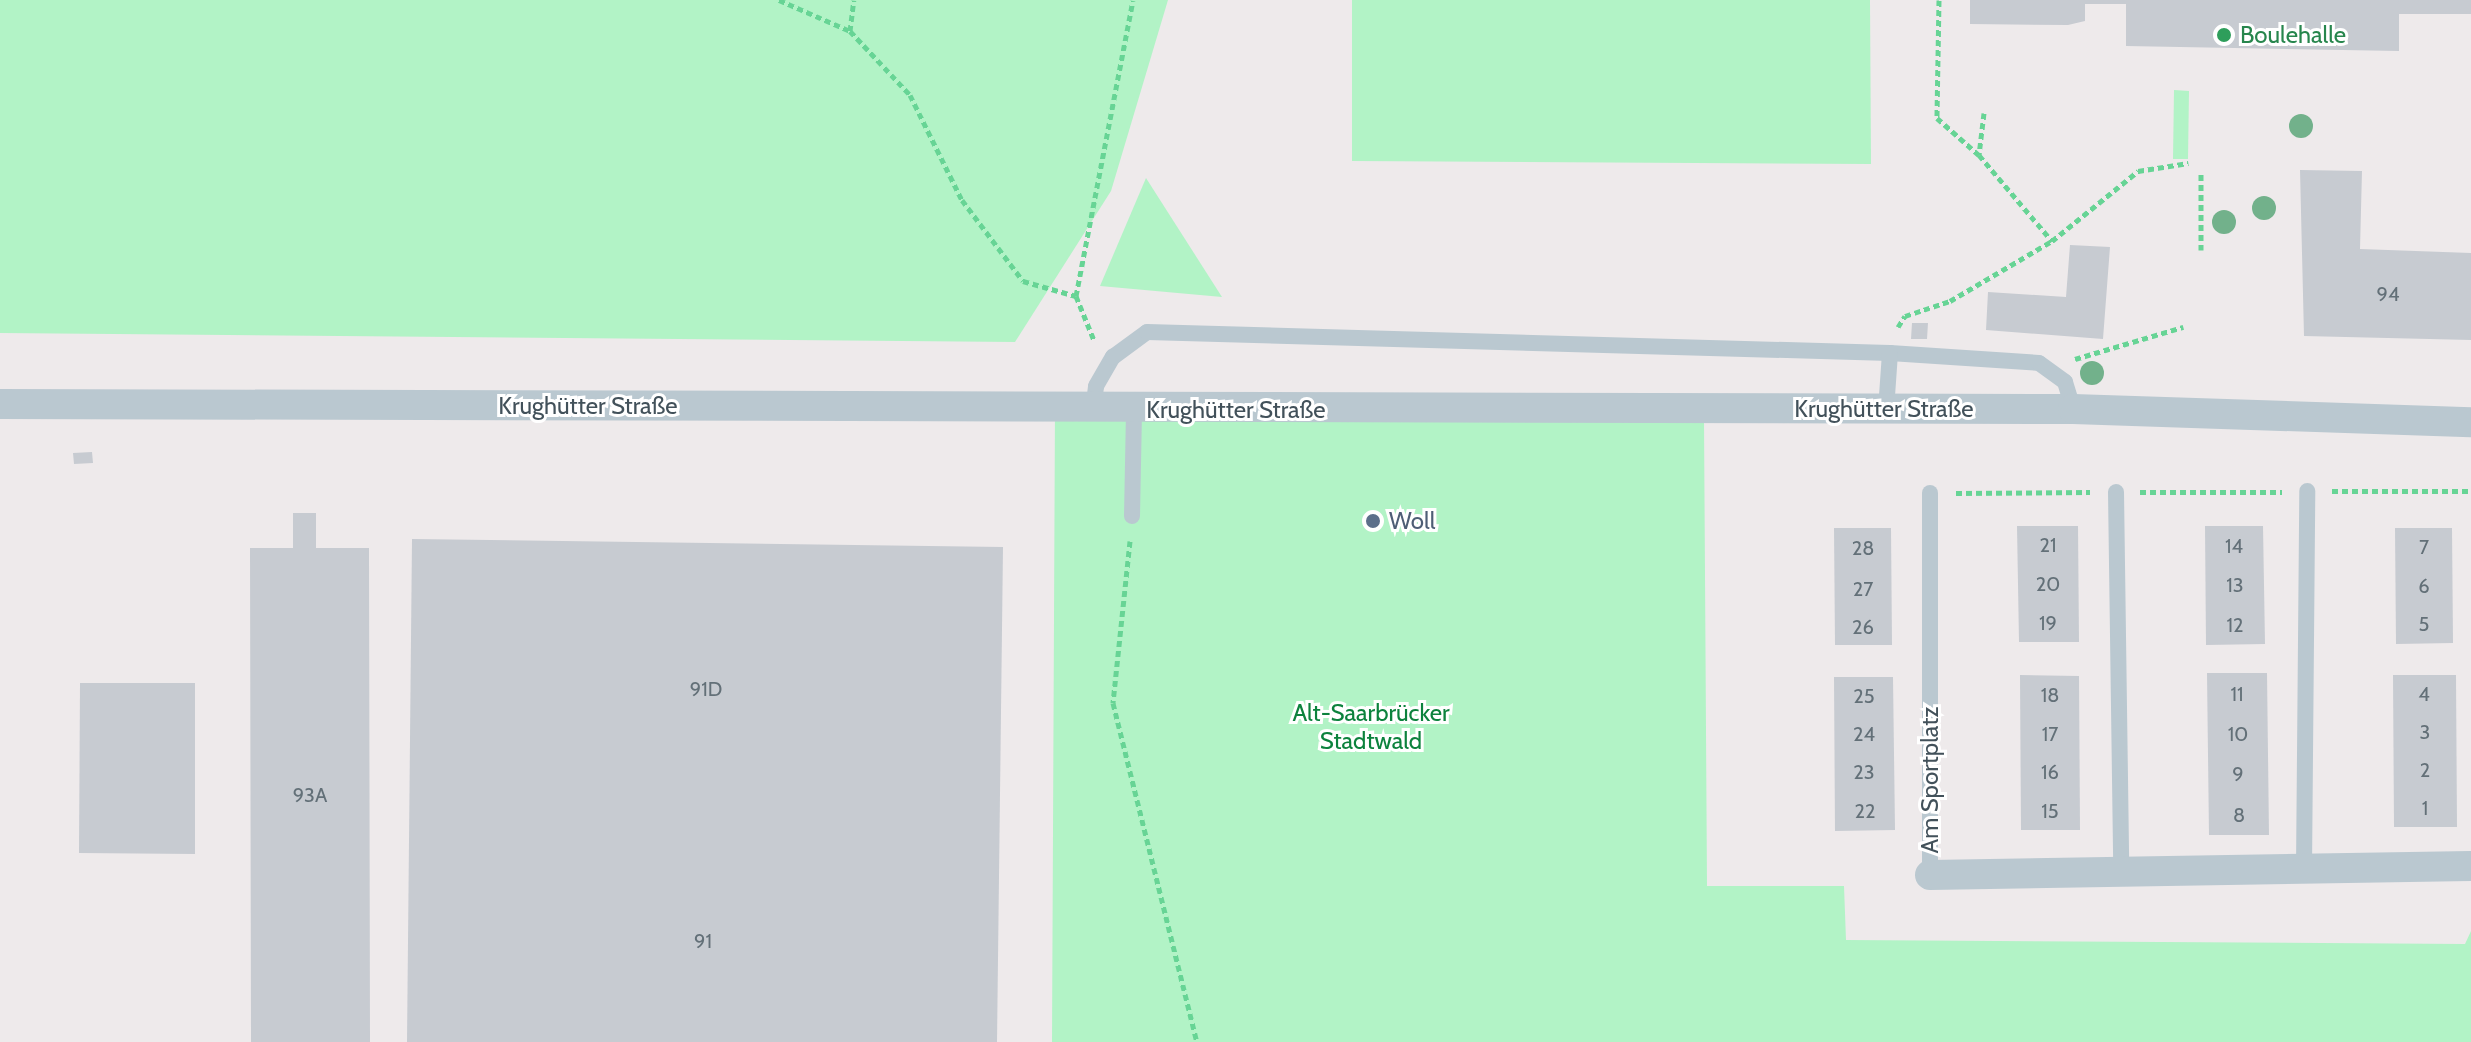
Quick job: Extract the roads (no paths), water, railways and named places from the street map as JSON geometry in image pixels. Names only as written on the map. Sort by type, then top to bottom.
[{"type":"street","name":"Krughütter Straße","points":[[0,404],[1093,411],[2073,409],[2471,422]]},
{"type":"street","name":"Am Sportplatz","points":[[1930,875],[2471,866]]},
{"type":"lane","points":[[1093,411],[1096,386],[1113,357],[1147,332],[1890,353],[2047,367],[2065,382],[2073,409]]},
{"type":"lane","points":[[1886,410],[1890,353]]},
{"type":"lane","points":[[1132,516],[1134,410]]},
{"type":"lane","points":[[2304,869],[2307,491]]},
{"type":"lane","points":[[2116,492],[2121,872]]},
{"type":"lane","name":"Am Sportplatz","points":[[1930,493],[1930,875]]},
{"type":"place","name":"Boulehalle","points":[[2224,35]]},
{"type":"place","name":"Woll","points":[[1373,521]]},
{"type":"park label","name":"Alt-Saarbrücker Stadtwald","points":[[1371,727]]}]
